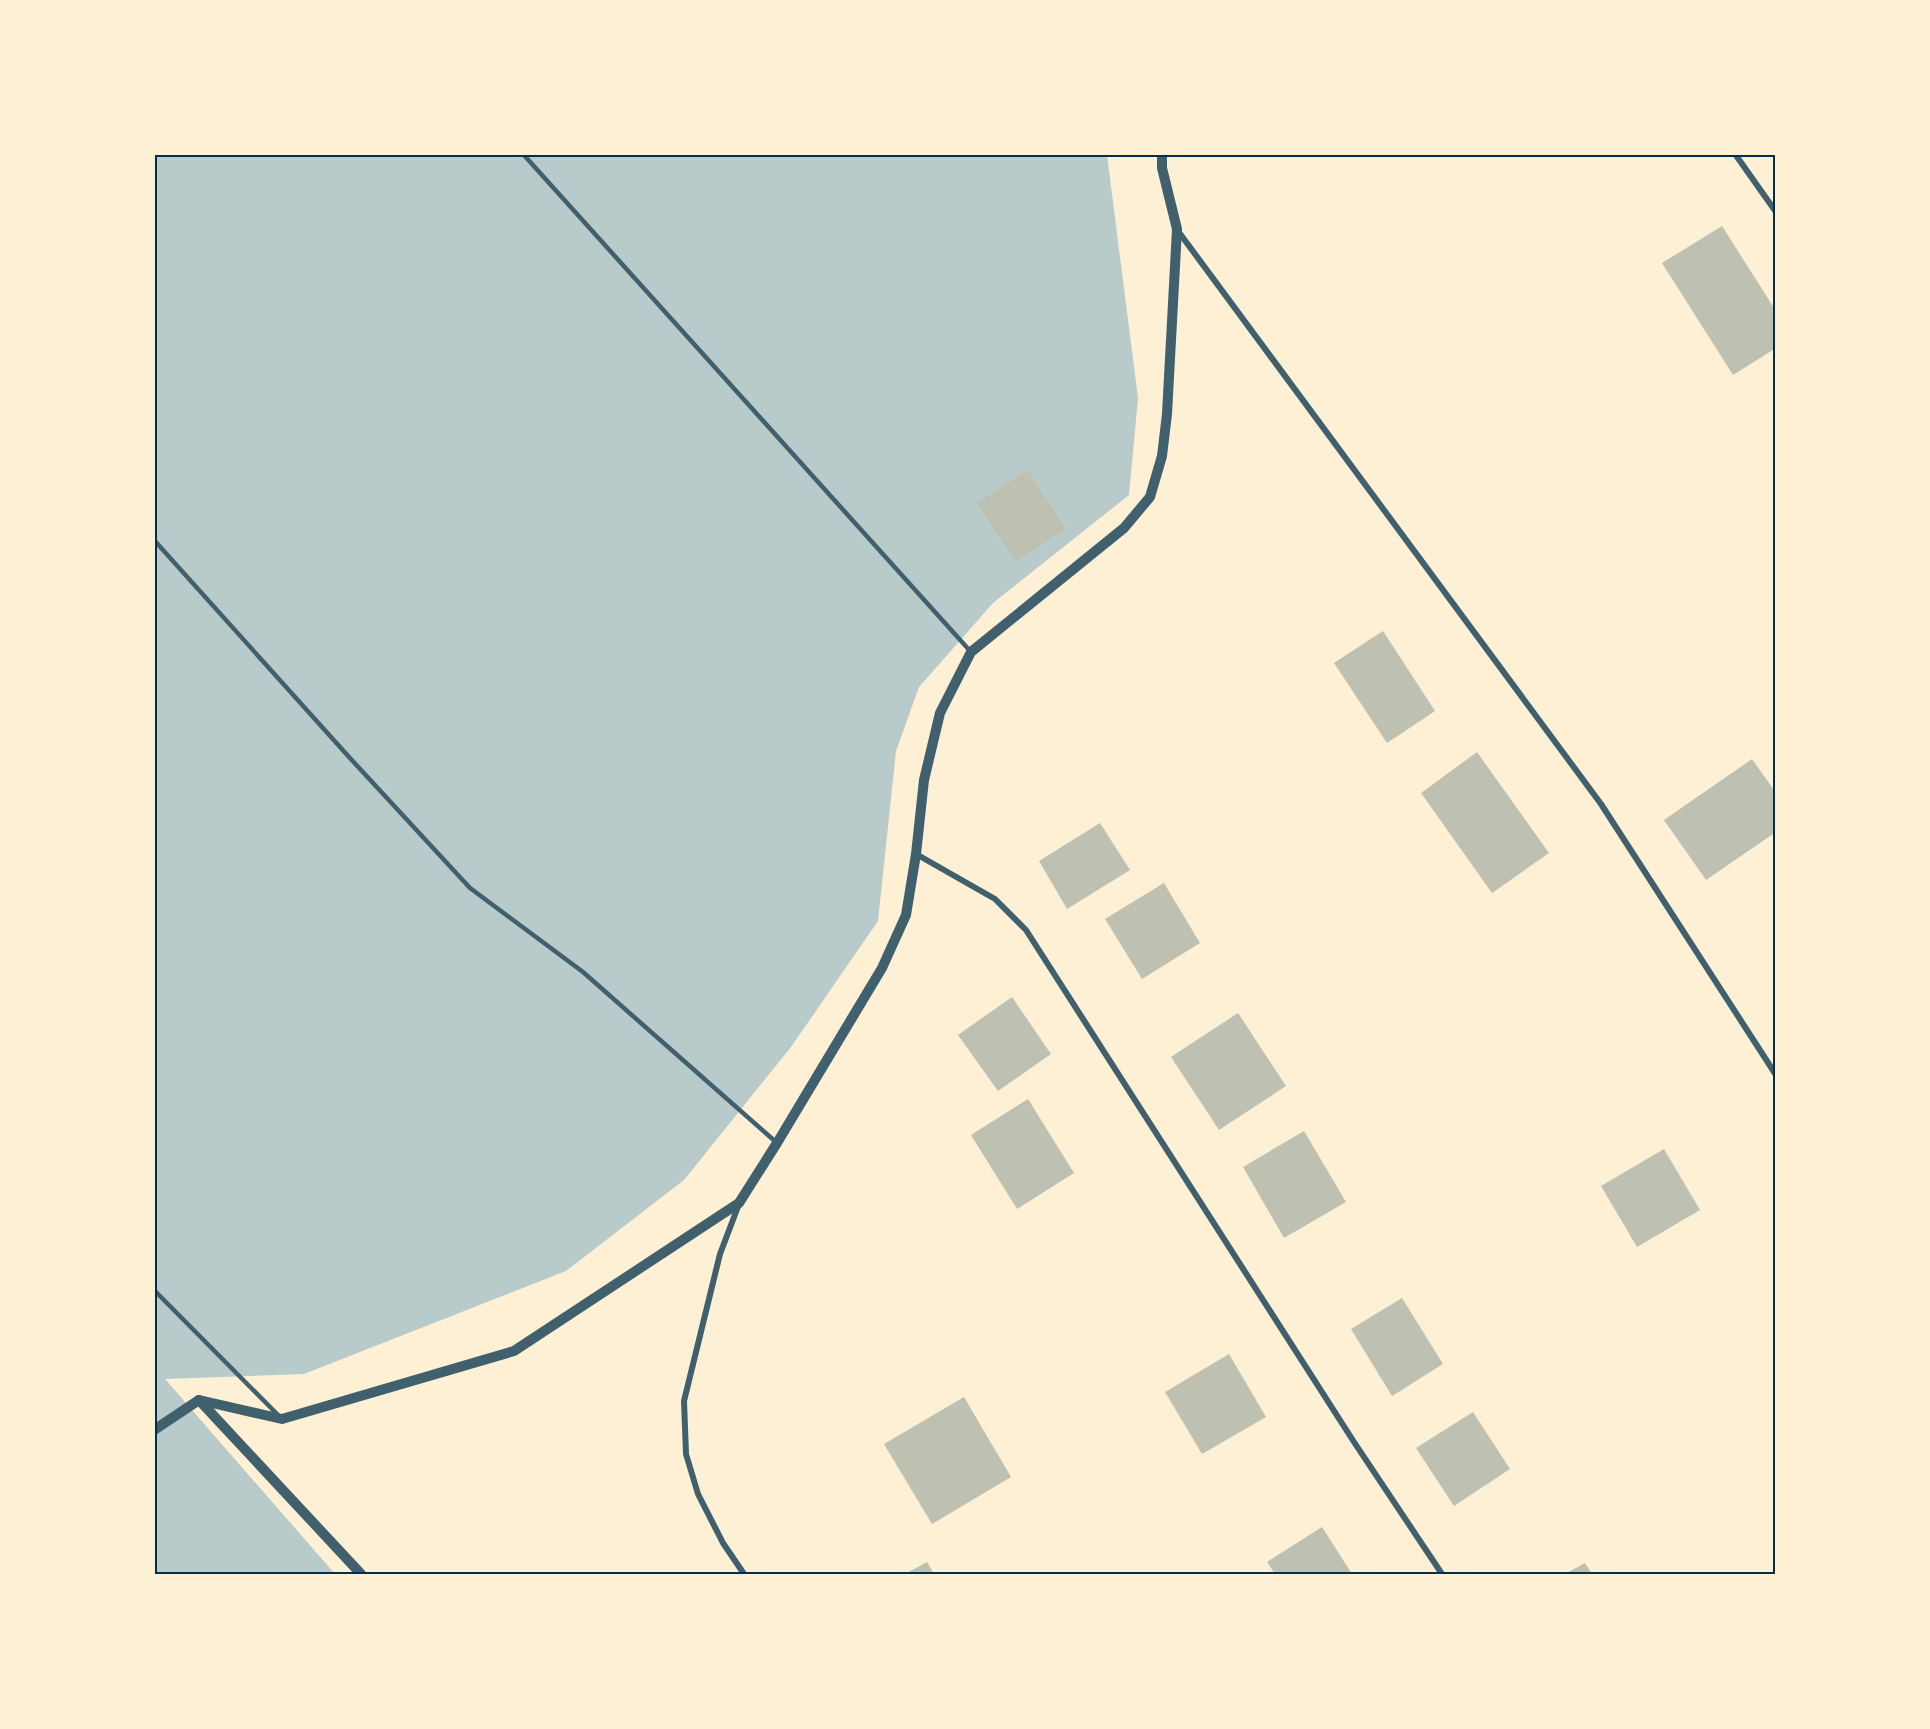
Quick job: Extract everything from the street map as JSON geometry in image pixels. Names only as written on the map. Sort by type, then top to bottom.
[{"type":"street","points":[[744,1575],[723,1543],[698,1494],[686,1454],[684,1401],[720,1254],[739,1203],[882,968],[906,915],[916,854],[924,780],[940,713],[971,652],[1124,528],[1150,497],[1162,456],[1167,414],[1177,229],[1162,168],[1162,154]]},
{"type":"street","points":[[1735,154],[1776,212]]},
{"type":"street","points":[[1177,229],[1601,804],[1776,1075]]},
{"type":"street","points":[[916,854],[995,899],[1026,930],[1354,1442],[1443,1575]]},
{"type":"street","points":[[154,1430],[199,1400],[282,1419],[514,1351],[739,1203]]},
{"type":"street","points":[[199,1400],[362,1575]]},
{"type":"lane","points":[[523,154],[971,652]]},
{"type":"lane","points":[[154,540],[470,888],[583,972],[777,1143]]},
{"type":"lane","points":[[154,1290],[282,1419]]},
{"type":"shaded area","points":[[155,155],[1107,155],[1138,398],[1129,495],[993,603],[919,687],[896,751],[878,921],[791,1047],[684,1180],[566,1271],[304,1374],[165,1379],[335,1574],[155,1574]]},
{"type":"building","points":[[1722,226],[1776,311],[1776,348],[1733,375],[1662,263]]},
{"type":"building","points":[[1028,470],[1066,529],[1015,562],[977,503]]},
{"type":"building","points":[[1383,631],[1435,711],[1387,743],[1334,663]]},
{"type":"building","points":[[1477,752],[1549,853],[1492,893],[1421,793]]},
{"type":"building","points":[[1752,759],[1776,793],[1776,832],[1706,880],[1664,820]]},
{"type":"building","points":[[1100,823],[1130,870],[1067,909],[1039,861]]},
{"type":"building","points":[[1164,883],[1200,943],[1142,979],[1105,919]]},
{"type":"building","points":[[1012,997],[1051,1054],[998,1091],[958,1035]]},
{"type":"building","points":[[1238,1013],[1286,1086],[1219,1130],[1171,1057]]},
{"type":"building","points":[[1028,1099],[1074,1173],[1017,1209],[971,1135]]},
{"type":"building","points":[[1304,1131],[1346,1202],[1284,1238],[1243,1167]]},
{"type":"building","points":[[1664,1149],[1700,1210],[1637,1247],[1601,1186]]},
{"type":"building","points":[[1402,1298],[1443,1364],[1392,1396],[1351,1329]]},
{"type":"building","points":[[1229,1354],[1266,1417],[1202,1454],[1165,1392]]},
{"type":"building","points":[[964,1397],[1011,1477],[932,1524],[884,1444]]},
{"type":"building","points":[[1473,1412],[1510,1469],[1454,1506],[1416,1448]]},
{"type":"building","points":[[1322,1527],[1352,1574],[1275,1574],[1267,1562]]},
{"type":"building","points":[[927,1562],[934,1574],[905,1574]]},
{"type":"building","points":[[1585,1563],[1592,1574],[1565,1574]]}]
